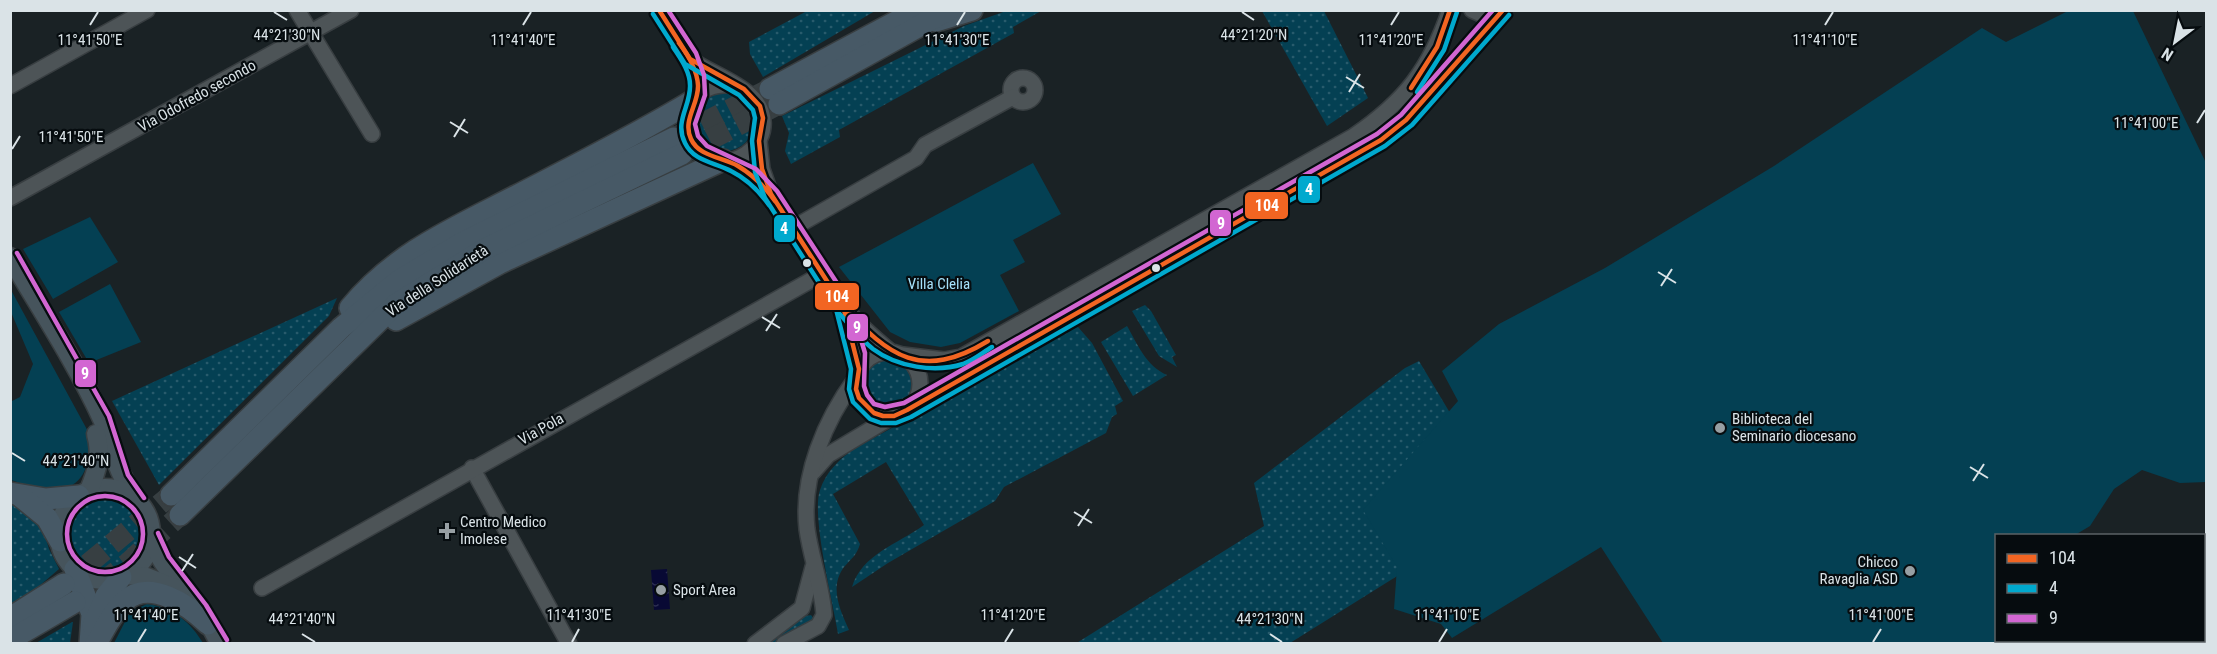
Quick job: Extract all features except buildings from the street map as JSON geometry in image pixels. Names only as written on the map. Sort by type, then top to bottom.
[{"type":"highway","points":[[902,10],[864,39],[775,97],[920,18],[972,10]]},
{"type":"highway","points":[[864,39],[948,10]]},
{"type":"highway","points":[[303,365],[372,282],[395,262],[432,239],[649,128],[695,99]]},
{"type":"highway","name":"Via della Solidarietà","points":[[171,495],[341,328],[398,281],[460,244],[678,146],[483,250],[394,305],[180,515]]},
{"type":"highway","points":[[314,386],[360,345],[416,308],[500,263],[725,160]]},
{"type":"highway","points":[[15,494],[46,499],[84,493]]},
{"type":"highway","points":[[15,494],[47,518],[60,541]]},
{"type":"highway","points":[[93,638],[106,596],[123,576]]},
{"type":"highway","points":[[71,585],[90,601],[93,638]]},
{"type":"highway","points":[[10,618],[71,585]]},
{"type":"highway","points":[[10,640],[71,585]]},
{"type":"highway","points":[[93,638],[127,599],[140,593],[164,595],[198,614],[208,624]]},
{"type":"main road","points":[[10,257],[102,420],[121,478],[146,511],[155,551],[164,568],[192,597],[220,644]]},
{"type":"main road","points":[[10,278],[93,424],[100,453],[84,493],[65,511],[61,520],[60,541],[71,585],[123,576],[166,583],[192,597]]},
{"type":"main road","points":[[84,493],[116,489],[138,502]]},
{"type":"main road","points":[[123,576],[141,563],[152,535]]},
{"type":"street","points":[[10,86],[147,10]]},
{"type":"street","points":[[297,10],[372,134]]},
{"type":"street","name":"Via Odofredo secondo","points":[[10,198],[351,10]]},
{"type":"street","points":[[659,10],[690,59],[698,87],[687,119],[692,139],[705,154],[725,160],[751,174],[771,194],[843,306],[868,333],[918,371],[921,381],[915,402],[900,413],[884,416],[866,407],[859,398],[858,374],[843,306]]},
{"type":"street","points":[[784,644],[818,626],[824,615],[805,502],[809,477],[815,456],[833,418],[858,374],[872,356],[897,353],[944,360],[961,357],[1354,136],[1384,116],[1413,86],[1437,47],[1450,10]]},
{"type":"street","points":[[1472,10],[1483,15],[1502,11]]},
{"type":"street","points":[[809,477],[828,456],[900,413],[1381,140],[1406,120],[1462,60],[1502,11]]},
{"type":"street","points":[[690,59],[733,85],[744,89],[760,106],[763,130],[759,141],[745,155],[725,160]]},
{"type":"street","points":[[695,99],[712,86],[733,85]]},
{"type":"street","points":[[793,228],[916,158],[925,145],[1013,97]]},
{"type":"street","points":[[759,141],[762,168],[771,194]]},
{"type":"street","name":"Via Pola","points":[[262,588],[472,468],[822,274]]},
{"type":"street","points":[[472,468],[569,644]]},
{"type":"street","points":[[802,608],[814,561]]},
{"type":"street","points":[[755,644],[802,608],[816,605],[824,615]]},
{"type":"green space","points":[[2070,10],[2133,11],[2206,163],[2206,482],[2180,483],[2142,470],[2114,489],[2090,526],[2077,534],[1995,534],[1995,642],[2028,643],[1663,643],[1601,547],[1452,638],[1441,624],[1394,609],[1397,567],[1363,510],[1458,401],[1442,371],[1499,324],[1605,268],[1774,166],[1982,28],[2006,42]]},
{"type":"green space","points":[[807,11],[875,11],[763,77],[750,54],[749,42]]},
{"type":"green space","points":[[1006,11],[1041,11],[1013,27],[1014,33],[839,130],[840,137],[791,164],[785,151],[789,133],[782,116],[964,26]]},
{"type":"green space","points":[[1262,11],[1324,11],[1368,98],[1327,126]]},
{"type":"green space","points":[[725,93],[736,95],[749,106],[754,122],[752,133],[741,146],[725,151],[714,149],[701,138],[696,122],[698,111],[709,98]]},
{"type":"green space","name":"Villa Clelia","points":[[1033,163],[1061,214],[1013,240],[1025,262],[1000,275],[1019,311],[960,343],[941,347],[910,342],[890,332],[839,267]]},
{"type":"green space","points":[[90,217],[118,262],[53,299],[23,249]]},
{"type":"green space","points":[[110,284],[141,342],[89,363],[59,312]]},
{"type":"green space","points":[[11,290],[90,435],[89,455],[85,470],[78,481],[69,487],[44,489],[11,480],[10,402],[20,397],[33,364],[11,312]]},
{"type":"green space","points":[[337,298],[329,316],[159,485],[112,401]]},
{"type":"green space","points":[[1145,305],[1151,311],[1176,355],[1172,357],[1177,367],[1159,356],[1132,311]]},
{"type":"green space","points":[[1127,326],[1148,361],[1167,375],[1133,396],[1101,342]]},
{"type":"green space","points":[[1078,327],[1092,343],[1123,401],[1115,406],[1117,414],[1112,417],[1106,433],[1004,487],[995,501],[888,563],[852,587],[857,576],[872,558],[924,525],[886,462],[833,494],[860,544],[837,582],[837,598],[849,630],[838,634],[818,519],[820,490],[829,472],[852,450],[1072,328]]},
{"type":"green space","points":[[888,357],[898,359],[907,365],[913,374],[915,384],[913,394],[907,403],[898,409],[888,411],[878,409],[869,403],[863,394],[861,384],[863,374],[869,365],[878,359]]},
{"type":"green space","points":[[1419,361],[1459,428],[1402,573],[1290,643],[1075,644],[1264,526],[1254,483],[1405,368]]},
{"type":"green space","points":[[113,497],[132,507],[140,519],[142,533],[140,547],[132,559],[120,567],[99,569],[80,559],[72,547],[70,526],[80,507],[92,499]]},
{"type":"green space","points":[[11,502],[40,519],[49,549],[59,569],[31,593],[11,604]]},
{"type":"green space","points":[[147,604],[173,612],[192,628],[203,643],[114,643],[130,612]]},
{"type":"green space","points":[[811,615],[814,619],[797,632],[778,642],[764,644],[801,617]]},
{"type":"green space","points":[[72,622],[70,643],[36,643]]},
{"type":"water","name":"Sport Area","points":[[667,569],[670,609],[654,610],[651,570]]},
{"type":"tunnel","points":[[674,138],[770,89]]},
{"type":"tunnel","points":[[682,154],[779,104]]},
{"type":"tunnel","points":[[64,584],[171,495]]},
{"type":"tunnel","points":[[75,602],[128,563],[180,515]]},
{"type":"transit line","name":"104","points":[[659,10],[690,59],[744,89],[760,106],[763,118],[759,141],[762,169],[771,194],[843,306],[859,369],[856,389],[859,398],[874,413],[883,416],[894,416],[907,410],[1381,140],[1406,120],[1503,10]]},
{"type":"transit line","name":"9","points":[[668,10],[696,53],[704,75],[705,95],[695,124],[698,136],[707,146],[756,169],[777,191],[850,303],[865,353],[864,386],[867,395],[874,404],[885,407],[904,403],[1377,134],[1401,115],[1493,10]]},
{"type":"transit line","name":"104","points":[[1411,88],[1437,47],[1450,10]]},
{"type":"transit line","name":"4","points":[[1417,92],[1444,50],[1457,12]]},
{"type":"transit line","name":"4","points":[[653,14],[685,64],[739,95],[753,110],[755,118],[752,141],[755,172],[765,198],[836,309],[851,369],[849,389],[853,402],[870,419],[881,423],[896,423],[911,417],[1385,146],[1412,125],[1509,15]]},
{"type":"transit line","name":"104","points":[[679,43],[692,62],[698,85],[688,125],[691,139],[705,153],[732,163],[749,173],[775,201]]},
{"type":"transit line","name":"4","points":[[673,47],[690,80],[690,93],[681,128],[685,143],[699,158],[725,168],[742,178],[757,190],[769,205]]},
{"type":"transit line","name":"9","points":[[17,253],[109,416],[128,475],[144,498]]},
{"type":"transit line","name":"104","points":[[843,306],[876,339],[908,358],[925,361],[944,360],[965,353],[988,341]]},
{"type":"transit line","name":"4","points":[[837,311],[873,349],[893,360],[916,367],[952,367],[963,364],[992,347]]},
{"type":"transit line","name":"9","points":[[98,496],[112,496],[126,502],[137,513],[141,519],[143,534],[141,549],[132,561],[120,570],[98,572],[84,566],[73,555],[67,541],[67,527],[73,513],[84,502],[98,496]]},
{"type":"transit line","name":"9","points":[[158,533],[169,557],[206,605],[227,640]]},
{"type":"place","name":"Biblioteca del Seminario diocesano","points":[[1720,428]]},
{"type":"place","name":"Centro Medico Imolese","points":[[447,531]]},
{"type":"place","name":"Chicco Ravaglia ASD","points":[[1910,571]]},
{"type":"place","name":"Sport Area","points":[[661,590]]}]
